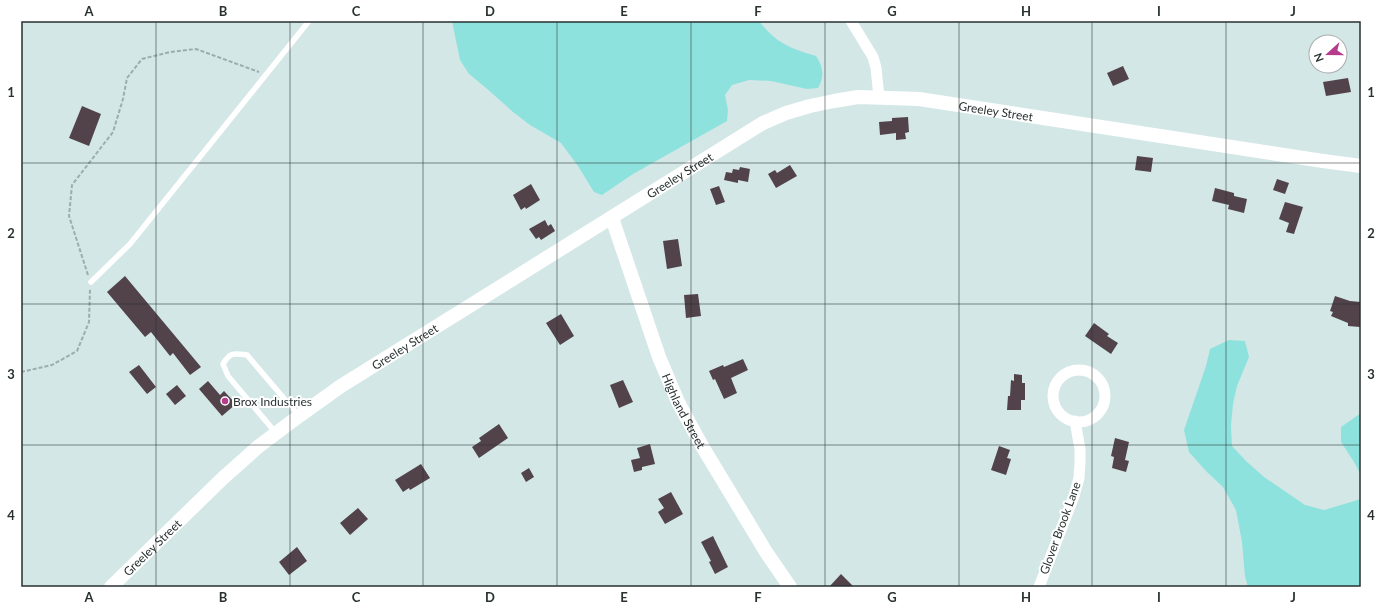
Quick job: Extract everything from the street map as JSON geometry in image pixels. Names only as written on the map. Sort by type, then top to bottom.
[{"type":"street","points":[[851,21],[873,57],[876,68],[879,97]]},
{"type":"street","name":"Greeley Street","points":[[111,587],[223,478],[259,446],[299,416],[371,367],[700,162],[763,123],[786,113],[810,106],[858,97],[919,99],[961,104],[1361,166]]},
{"type":"street","name":"Highland Street","points":[[612,218],[659,357],[678,402],[702,446],[766,552],[790,587]]},
{"type":"street","points":[[1081,369],[1096,376],[1102,383],[1105,391],[1105,399],[1098,414],[1083,422],[1074,422],[1059,413],[1053,396],[1054,388],[1058,380],[1064,374],[1072,370],[1081,369]]},
{"type":"street","name":"Glover Brook Lane","points":[[1039,587],[1074,496],[1079,478],[1080,449],[1074,422]]},
{"type":"lane","points":[[90,282],[130,244],[309,21]]},
{"type":"lane","points":[[277,433],[228,376],[223,364],[228,357],[235,353],[247,355],[299,416]]},
{"type":"path","points":[[21,372],[52,365],[77,351],[89,322],[90,282],[69,216],[72,185],[113,132],[123,99],[127,78],[142,59],[170,52],[196,49],[266,74]]},
{"type":"shaded area","points":[[452,21],[759,21],[777,40],[798,50],[816,56],[822,68],[822,79],[818,88],[807,89],[771,81],[749,80],[732,85],[725,95],[728,110],[727,121],[633,174],[602,195],[594,192],[578,166],[561,143],[530,125],[469,74],[460,60]]},
{"type":"shaded area","points":[[1229,340],[1245,341],[1249,357],[1237,386],[1233,404],[1231,426],[1232,446],[1264,477],[1305,505],[1324,510],[1361,499],[1361,587],[1248,587],[1245,576],[1242,542],[1236,510],[1223,487],[1189,452],[1184,430],[1206,366],[1210,349]]},
{"type":"shaded area","points":[[1361,413],[1361,475],[1341,442],[1341,427]]},
{"type":"building","points":[[1123,66],[1129,79],[1113,86],[1107,73]]},
{"type":"building","points":[[1348,78],[1351,92],[1326,96],[1323,82]]},
{"type":"building","points":[[82,106],[101,114],[89,146],[69,138]]},
{"type":"building","points":[[908,117],[909,132],[905,133],[906,139],[896,140],[896,133],[880,135],[879,122],[892,121],[892,118]]},
{"type":"building","points":[[1137,156],[1153,158],[1151,172],[1135,170]]},
{"type":"building","points":[[790,165],[797,176],[776,188],[768,174],[775,170],[777,173]]},
{"type":"building","points":[[740,167],[750,169],[748,182],[738,180],[738,183],[724,180],[726,172],[732,173],[733,169],[739,170]]},
{"type":"building","points":[[1277,179],[1289,183],[1285,194],[1273,190]]},
{"type":"building","points":[[531,184],[540,200],[526,209],[525,207],[521,210],[513,195]]},
{"type":"building","points":[[719,186],[725,202],[716,205],[710,189]]},
{"type":"building","points":[[1215,188],[1234,193],[1234,196],[1247,199],[1244,213],[1228,209],[1229,205],[1212,201]]},
{"type":"building","points":[[1285,202],[1303,207],[1294,234],[1286,232],[1289,223],[1279,219]]},
{"type":"building","points":[[545,220],[548,226],[551,224],[555,231],[541,240],[539,237],[536,239],[529,229]]},
{"type":"building","points":[[678,239],[682,266],[667,269],[663,241]]},
{"type":"building","points":[[125,276],[201,367],[190,375],[173,353],[170,356],[151,332],[145,337],[107,292]]},
{"type":"building","points":[[698,294],[701,316],[686,318],[684,295]]},
{"type":"building","points":[[1335,296],[1350,301],[1361,302],[1360,327],[1348,326],[1348,323],[1331,316],[1333,312],[1330,311]]},
{"type":"building","points":[[561,314],[574,336],[560,345],[546,323]]},
{"type":"building","points":[[1094,323],[1109,334],[1107,336],[1118,343],[1111,354],[1085,336]]},
{"type":"building","points":[[743,359],[748,370],[731,378],[737,393],[724,399],[715,379],[713,380],[709,371],[723,365],[724,367]]},
{"type":"building","points":[[139,365],[156,387],[147,394],[129,372]]},
{"type":"building","points":[[1014,374],[1022,375],[1022,383],[1025,383],[1025,400],[1021,400],[1021,410],[1007,410],[1011,380],[1014,381]]},
{"type":"building","points":[[623,380],[633,402],[619,408],[610,385]]},
{"type":"building","points":[[208,381],[220,395],[224,391],[236,404],[222,416],[199,389]]},
{"type":"building","points":[[177,385],[186,396],[175,405],[166,394]]},
{"type":"building","points":[[499,424],[508,438],[479,458],[472,447],[481,441],[479,438]]},
{"type":"building","points":[[1115,438],[1129,442],[1125,460],[1129,461],[1126,472],[1112,468],[1114,457],[1111,456]]},
{"type":"building","points":[[650,444],[655,464],[642,467],[642,470],[634,472],[631,460],[640,458],[637,448]]},
{"type":"building","points":[[999,446],[1010,450],[1007,458],[1011,459],[1006,475],[991,470]]},
{"type":"building","points":[[421,464],[430,478],[410,490],[409,488],[403,492],[395,480]]},
{"type":"building","points":[[529,468],[534,477],[526,482],[521,473]]},
{"type":"building","points":[[671,492],[683,514],[665,524],[658,512],[664,508],[658,499]]},
{"type":"building","points":[[358,508],[368,519],[350,535],[340,523]]},
{"type":"building","points":[[713,536],[728,567],[715,574],[709,562],[711,561],[701,542]]},
{"type":"building","points":[[297,547],[307,561],[289,575],[279,562]]},
{"type":"building","points":[[841,574],[854,587],[829,587]]},
{"type":"place","name":"Brox Industries","points":[[225,401]]}]
